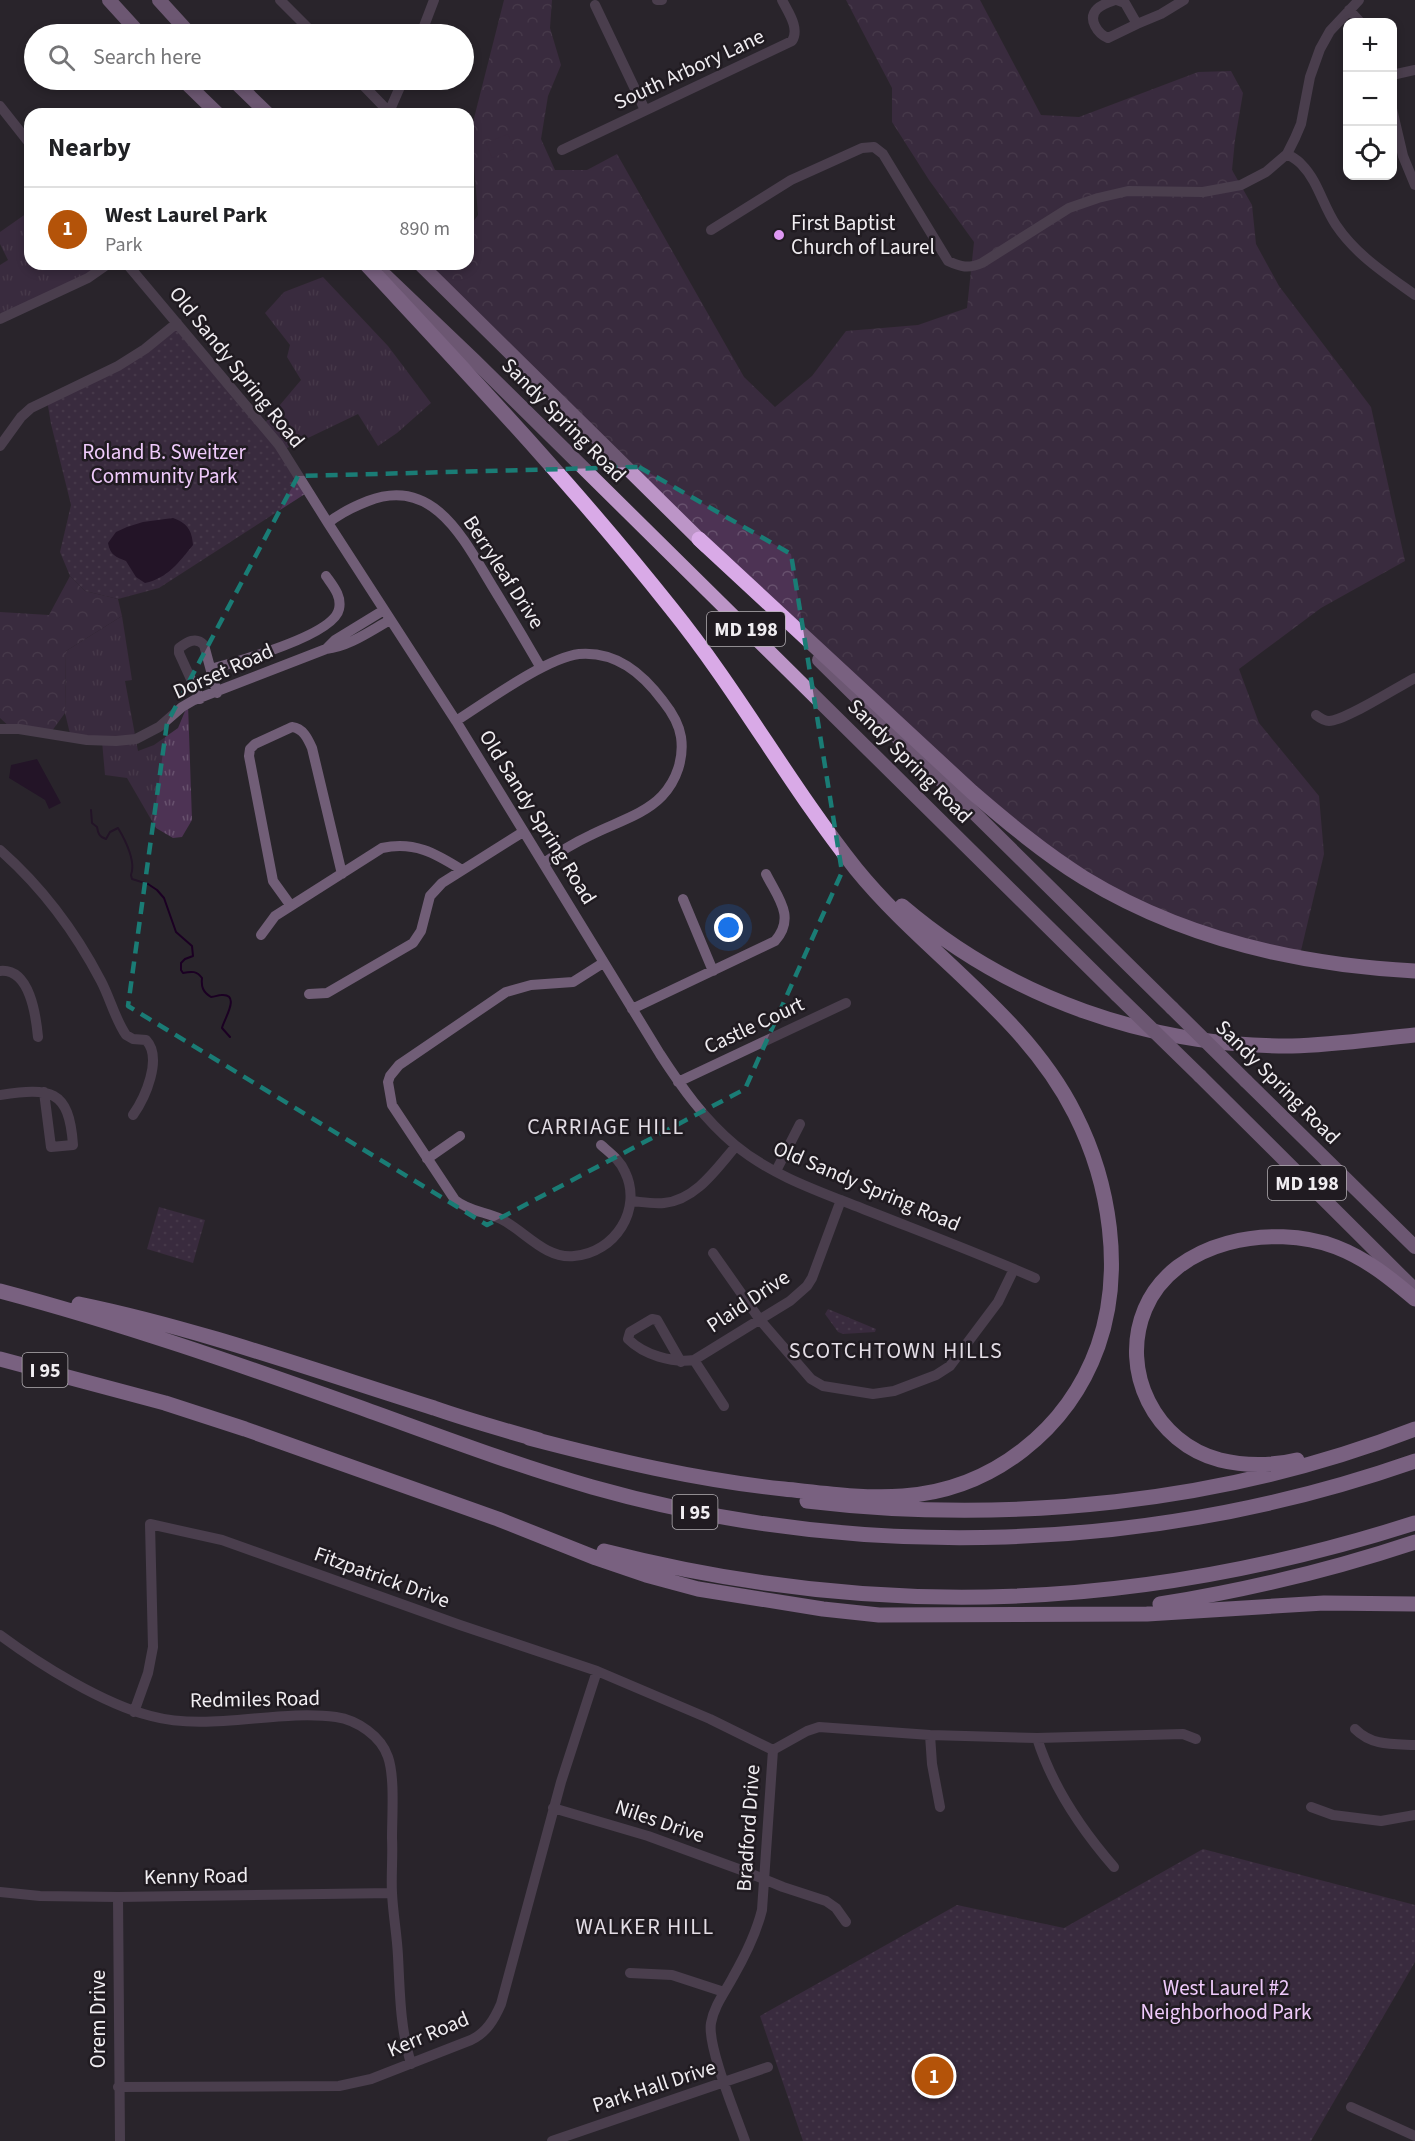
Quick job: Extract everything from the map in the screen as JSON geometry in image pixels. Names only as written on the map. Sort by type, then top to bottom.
[{"type":"highway","points":[[371,270],[518,431],[656,590],[730,687],[839,846],[881,898],[1022,1037],[1049,1071],[1073,1110],[1092,1152],[1106,1205],[1110,1232],[1111,1275],[1108,1299],[1100,1341],[1091,1363],[1067,1406],[1037,1439],[1019,1454],[978,1478],[930,1493],[874,1497],[715,1480],[600,1456],[529,1437]]},
{"type":"highway","points":[[699,539],[1014,829],[1085,879],[1169,920],[1257,950],[1345,966],[1415,971]]},
{"type":"highway","points":[[816,814],[862,868],[915,916],[984,965],[1055,1001],[1137,1028],[1205,1041],[1294,1046],[1415,1035]]},
{"type":"highway","points":[[1415,1299],[1368,1262],[1334,1246],[1294,1237],[1254,1238],[1212,1248],[1171,1273],[1152,1294],[1138,1328],[1136,1366],[1140,1383],[1155,1415],[1181,1442],[1219,1460],[1241,1464],[1292,1461],[1415,1428]]},
{"type":"highway","points":[[0,1290],[119,1312],[276,1356],[433,1408],[653,1474],[714,1488],[769,1497],[889,1508],[989,1510],[1097,1503],[1270,1475],[1323,1461],[1415,1428]]},
{"type":"highway","name":"I 95","points":[[0,1290],[190,1347],[519,1464],[592,1487],[710,1515],[833,1533],[908,1537],[990,1537],[1045,1536],[1103,1530],[1189,1518],[1281,1500],[1415,1461]]},
{"type":"highway","name":"I 95","points":[[0,1359],[175,1406],[498,1519],[577,1544],[702,1574],[826,1591],[940,1597],[1055,1595],[1178,1581],[1300,1556],[1415,1523]]},
{"type":"highway","points":[[498,1519],[596,1558],[698,1589],[823,1609],[879,1615],[1147,1614],[1324,1603],[1415,1604]]},
{"type":"highway","points":[[1017,1615],[1155,1604],[1203,1597],[1309,1574],[1415,1542]]},
{"type":"main road","points":[[109,0],[132,24]]},
{"type":"main road","points":[[116,0],[134,24]]},
{"type":"main road","points":[[159,0],[180,24]]},
{"type":"main road","points":[[167,0],[186,24]]},
{"type":"main road","points":[[193,90],[212,108]]},
{"type":"main road","points":[[243,90],[262,108]]},
{"type":"main road","name":"Sandy Spring Road","points":[[380,270],[1415,1290]]},
{"type":"main road","name":"Sandy Spring Road","points":[[426,270],[1415,1247]]},
{"type":"street","points":[[280,0],[304,24]]},
{"type":"street","points":[[425,24],[434,0]]},
{"type":"street","points":[[657,0],[662,0]]},
{"type":"street","name":"South Arbory Lane","points":[[562,150],[792,41],[795,36],[795,27],[782,0]]},
{"type":"street","points":[[1137,24],[1125,3],[1116,0],[1096,10],[1094,14],[1095,27],[1099,33],[1108,38],[1161,14],[1184,0]]},
{"type":"street","points":[[711,230],[791,180],[862,148],[874,147],[883,154],[948,261],[960,267],[970,268],[982,263],[1069,208],[1098,198],[1128,191],[1203,192],[1241,185],[1266,172],[1287,154],[1301,124],[1310,77],[1320,49],[1330,31],[1359,0]]},
{"type":"street","points":[[595,5],[645,110]]},
{"type":"street","points":[[1349,10],[1356,18]]},
{"type":"street","points":[[1397,74],[1415,70]]},
{"type":"street","points":[[368,90],[385,108]]},
{"type":"street","points":[[392,108],[399,90]]},
{"type":"street","points":[[0,106],[24,136]]},
{"type":"street","points":[[1396,126],[1403,156],[1415,185]]},
{"type":"street","points":[[1287,154],[1302,164],[1336,225],[1350,243],[1374,265],[1415,295]]},
{"type":"street","points":[[0,319],[88,278],[99,270]]},
{"type":"street","name":"Old Sandy Spring Road","points":[[132,270],[279,445],[456,721],[678,1082],[704,1116],[736,1146],[776,1171],[841,1200],[1035,1278]]},
{"type":"street","points":[[0,446],[21,417],[31,408],[118,366],[146,349],[177,323]]},
{"type":"street","name":"Berryleaf Drive","points":[[328,523],[358,505],[393,495],[416,499],[434,507],[447,518],[464,540],[542,668]]},
{"type":"street","points":[[211,669],[266,652],[333,621],[339,612],[338,594],[326,576]]},
{"type":"street","name":"Dorset Road","points":[[0,729],[19,729],[87,740],[136,739],[151,732],[182,707],[326,649],[335,640],[387,615]]},
{"type":"street","points":[[315,631],[326,649]]},
{"type":"street","points":[[200,699],[179,653],[179,648],[195,640],[200,640],[205,649],[218,693]]},
{"type":"street","points":[[456,721],[542,668],[557,660],[579,654],[604,656],[621,662],[645,679],[674,718],[682,740],[681,758],[669,788],[658,800],[640,812],[574,843],[544,863]]},
{"type":"street","points":[[1316,715],[1330,721],[1346,716],[1414,680]]},
{"type":"street","points":[[291,906],[273,881],[249,756],[250,749],[255,744],[292,727],[304,733],[312,748],[342,874]]},
{"type":"street","points":[[309,994],[327,993],[413,943],[421,931],[430,896],[441,883],[523,832]]},
{"type":"street","points":[[261,935],[276,916],[382,848],[399,845],[415,847],[462,870]]},
{"type":"street","points":[[0,850],[36,884],[71,931],[104,986],[126,1035],[133,1039],[146,1040],[150,1044],[153,1055],[152,1071],[145,1094],[133,1115]]},
{"type":"street","points":[[632,1009],[775,941],[785,925],[785,911],[766,874]]},
{"type":"street","points":[[683,898],[712,971]]},
{"type":"street","points":[[601,1145],[620,1161],[630,1186],[631,1201],[624,1225],[609,1242],[582,1255],[564,1256],[537,1244],[504,1221],[460,1204],[450,1194],[392,1105],[388,1082],[394,1071],[406,1060],[506,992],[531,985],[573,982],[603,963]]},
{"type":"street","points":[[3,971],[14,973],[30,996],[36,1015],[38,1037]]},
{"type":"street","name":"Castle Court","points":[[678,1082],[846,1003]]},
{"type":"street","points":[[0,1095],[29,1091],[44,1092],[60,1101],[72,1123],[73,1145],[51,1147],[44,1092]]},
{"type":"street","points":[[776,1171],[800,1124]]},
{"type":"street","points":[[427,1159],[460,1136]]},
{"type":"street","points":[[631,1201],[663,1203],[688,1194],[704,1183],[736,1146]]},
{"type":"street","name":"Plaid Drive","points":[[694,1360],[790,1301],[807,1286],[841,1200]]},
{"type":"street","points":[[713,1253],[760,1320],[819,1385],[881,1394],[936,1375],[956,1361],[998,1302],[1014,1269]]},
{"type":"street","points":[[681,1362],[657,1320],[652,1319],[630,1332],[628,1339],[637,1346],[668,1359],[681,1362],[694,1360],[724,1406]]},
{"type":"street","name":"Fitzpatrick Drive","points":[[134,1712],[148,1672],[153,1647],[150,1524],[231,1543],[388,1600],[597,1671],[710,1719],[772,1750]]},
{"type":"street","name":"Redmiles Road","points":[[1,1638],[44,1665],[134,1712],[171,1720],[196,1721],[308,1716],[338,1717],[362,1726],[383,1746],[388,1758],[391,1786],[392,1893],[403,2037],[411,2064]]},
{"type":"street","name":"Kerr Road","points":[[118,2087],[339,2086],[371,2079],[411,2064],[477,2037],[488,2028],[501,2004],[553,1808],[597,1671]]},
{"type":"street","name":"Bradford Drive","points":[[745,2141],[712,2046],[710,2033],[712,2016],[743,1959],[762,1910],[772,1750],[819,1727],[930,1735],[1037,1738],[1176,1733],[1188,1734],[1196,1739]]},
{"type":"street","points":[[1355,1729],[1365,1738],[1384,1744],[1415,1745]]},
{"type":"street","points":[[930,1735],[932,1764],[940,1807]]},
{"type":"street","points":[[1037,1738],[1043,1756],[1072,1813],[1090,1840],[1114,1867]]},
{"type":"street","points":[[1311,1807],[1333,1815],[1381,1821],[1415,1814]]},
{"type":"street","name":"Niles Drive","points":[[553,1808],[648,1836],[831,1904],[846,1922]]},
{"type":"street","name":"Kenny Road","points":[[0,1892],[40,1896],[118,1897],[392,1893]]},
{"type":"street","name":"Orem Drive","points":[[118,1897],[120,2141]]},
{"type":"street","points":[[630,1973],[672,1975],[724,1992]]},
{"type":"street","name":"Park Hall Drive","points":[[552,2141],[768,2067]]},
{"type":"street","points":[[1351,2107],[1415,2136]]},
{"type":"highlighted area","points":[[639,467],[791,554],[842,872],[745,1089],[487,1225],[128,1006],[167,723],[298,476]]},
{"type":"green space","points":[[504,0],[552,0],[550,28],[561,65],[548,96],[541,139],[555,170],[587,170],[617,154],[744,377],[775,407],[812,376],[846,331],[918,325],[967,308],[974,242],[929,180],[892,122],[892,88],[846,0],[980,0],[1041,115],[1079,117],[1198,72],[1231,71],[1243,93],[1232,170],[1252,205],[1256,244],[1279,286],[1371,407],[1405,561],[1321,608],[1239,669],[1259,723],[1319,796],[1324,854],[1299,959],[1131,903],[972,792],[433,276],[438,270],[474,270],[474,221],[478,215],[474,166],[474,118]]},
{"type":"green space","points":[[508,134],[514,149],[492,158],[486,143]]},
{"type":"green space","points":[[24,215],[24,270],[96,270],[2,318],[0,265],[8,260],[0,244],[0,232]]},
{"type":"green space","points":[[323,277],[388,346],[431,403],[397,433],[378,446],[358,414],[283,450],[263,425],[301,380],[287,357],[290,345],[265,313],[284,292]]},
{"type":"green space","name":"Roland B. Sweitzer Community Park","points":[[177,323],[230,385],[308,492],[159,588],[118,599],[85,591],[70,576],[60,552],[71,505],[47,400],[118,366]]},
{"type":"green space","points":[[70,576],[85,591],[118,599],[122,616],[66,651],[65,713],[49,735],[11,728],[0,718],[0,612],[49,615]]},
{"type":"green space","points":[[122,616],[132,680],[125,681],[138,751],[154,745],[178,728],[188,704],[192,820],[182,837],[173,838],[156,828],[127,778],[105,775],[102,741],[71,738],[65,713],[66,651]]},
{"type":"green space","points":[[159,1207],[205,1220],[193,1263],[147,1249]]},
{"type":"green space","points":[[828,1309],[876,1329],[875,1332],[843,1334],[838,1332],[825,1314]]},
{"type":"green space","name":"West Laurel #2 Neighborhood Park","points":[[1203,1849],[1415,1905],[1415,1962],[1311,2141],[803,2141],[760,2016],[957,1905],[1064,1928]]},
{"type":"shaded area","points":[[173,518],[188,528],[193,545],[167,573],[145,583],[136,577],[126,561],[112,553],[108,543],[116,532],[127,527],[143,522]]},
{"type":"shaded area","points":[[37,759],[61,803],[49,809],[45,800],[9,778],[11,765]]},
{"type":"waterway","points":[[91,810],[92,823],[102,837],[106,839],[110,832],[118,828],[131,858],[132,879],[148,884],[157,890],[164,898],[176,932],[192,946],[193,956],[181,963],[183,973],[198,974],[202,978],[203,989],[211,997],[221,995],[230,998],[230,1008],[222,1028],[230,1037]]},
{"type":"place","name":"First Baptist Church of Laurel","points":[[779,235]]},
{"type":"place","name":"West Laurel Park","points":[[934,2076]]},
{"type":"district","name":"CARRIAGE HILL","points":[[606,1126]]},
{"type":"district","name":"SCOTCHTOWN HILLS","points":[[896,1350]]},
{"type":"district","name":"WALKER HILL","points":[[645,1926]]}]
